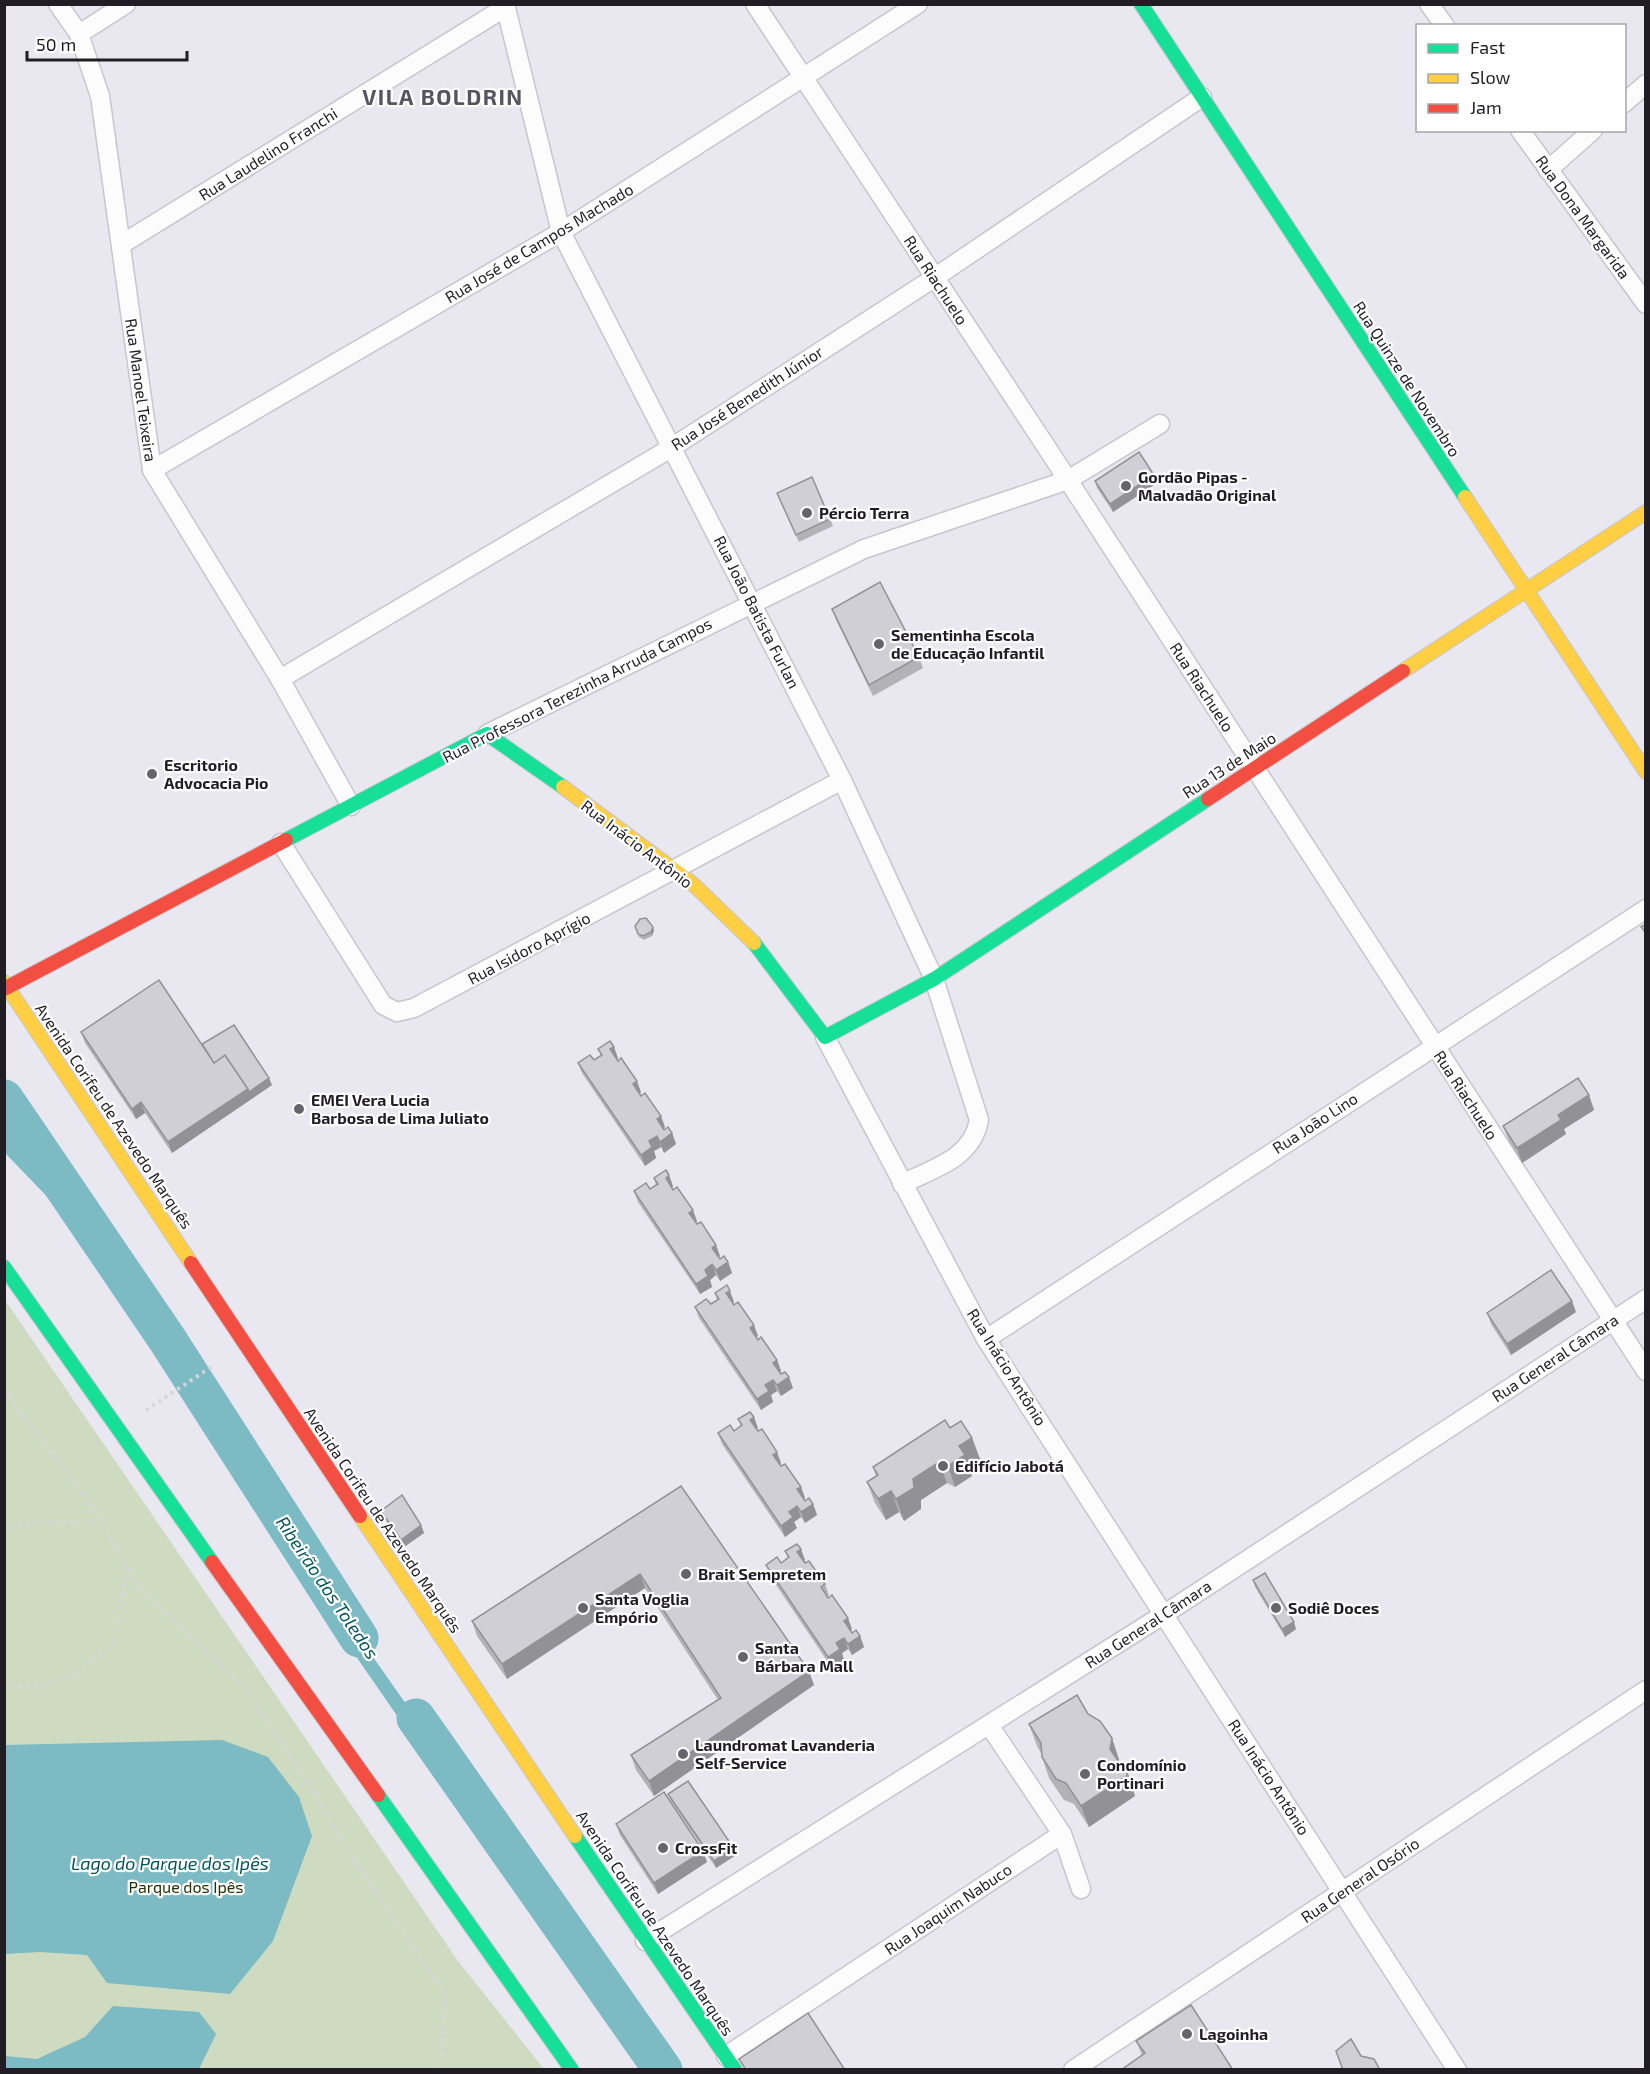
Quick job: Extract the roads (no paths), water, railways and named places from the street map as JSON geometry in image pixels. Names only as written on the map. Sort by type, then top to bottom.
[{"type":"main road","name":"Rua Quinze de Novembro","points":[[1141,4],[1646,772]]},
{"type":"main road","name":"Rua 13 de Maio","points":[[825,1037],[934,979],[1646,512]]},
{"type":"main road","name":"Rua Professora Terezinha Arruda Campos","points":[[6,986],[487,734]]},
{"type":"main road","name":"Rua Inácio Antônio","points":[[487,734],[676,870],[752,941],[786,982],[825,1037]]},
{"type":"main road","name":"Avenida Corifeu de Azevedo Marquês","points":[[6,986],[645,1941],[731,2063]]},
{"type":"main road","points":[[4,1267],[572,2070]]},
{"type":"street","name":"Rua Manoel Teixeira","points":[[58,4],[79,34],[100,96],[152,470],[279,679],[351,806]]},
{"type":"street","points":[[79,34],[126,4]]},
{"type":"street","name":"Rua Riachuelo","points":[[755,4],[1068,480],[1646,1371]]},
{"type":"street","name":"Rua José de Campos Machado","points":[[152,470],[561,232],[804,80],[918,4]]},
{"type":"street","points":[[1430,4],[1443,24]]},
{"type":"street","name":"Rua João Batista Furlan","points":[[506,6],[561,232],[671,448],[753,602],[842,780],[934,979],[979,1119],[978,1127],[969,1146],[955,1158],[902,1184]]},
{"type":"street","name":"Rua Laudelino Franchi","points":[[122,244],[506,6]]},
{"type":"street","points":[[1626,100],[1646,84]]},
{"type":"street","name":"Rua José Benedith Júnior","points":[[279,679],[671,448],[934,278],[1202,97]]},
{"type":"street","name":"Rua Dona Margarida","points":[[1521,132],[1646,304]]},
{"type":"street","points":[[1548,170],[1591,132]]},
{"type":"street","name":"Rua Professora Terezinha Arruda Campos","points":[[487,734],[864,549],[1068,480],[1160,424]]},
{"type":"street","name":"Rua Isidoro Aprígio","points":[[281,843],[383,1005],[397,1012],[414,1008],[842,780]]},
{"type":"street","name":"Rua João Lino","points":[[986,1339],[1433,1045],[1646,909]]},
{"type":"street","name":"Rua Inácio Antônio","points":[[825,1037],[986,1339],[1457,2070]]},
{"type":"street","name":"Rua General Câmara","points":[[645,1941],[1163,1615],[1646,1299]]},
{"type":"street","name":"Rua General Osório","points":[[1074,2070],[1646,1690]]},
{"type":"street","points":[[989,1725],[1062,1834],[1081,1889]]},
{"type":"street","name":"Rua Joaquim Nabuco","points":[[731,2063],[1062,1834]]},
{"type":"water","points":[[4,1091],[6,1101],[167,1339],[335,1603],[657,2061],[657,2069],[534,1906],[523,1898],[277,1542],[63,1213],[5,1153]]},
{"type":"water","name":"Lago do Parque dos Ipês","points":[[222,1740],[268,1757],[299,1797],[312,1836],[273,1941],[230,1994],[107,1983],[87,1955],[40,1952],[5,1954],[5,1745]]},
{"type":"water","points":[[113,2006],[199,2012],[216,2034],[199,2069],[5,2069],[5,2056],[37,2059],[85,2037]]},
{"type":"waterway","name":"Ribeirão dos Toledos","points":[[4,1099],[167,1339],[359,1638]]},
{"type":"waterway","name":"Ribeirão dos Toledos","points":[[416,1718],[663,2070]]},
{"type":"place","name":"Gordão Pipas - Malvadão Original","points":[[1126,486]]},
{"type":"place","name":"Pércio Terra","points":[[807,513]]},
{"type":"place","name":"Sementinha Escola de Educação Infantil","points":[[879,644]]},
{"type":"place","name":"Escritorio Advocacia Pio","points":[[152,774]]},
{"type":"place","name":"EMEI Vera Lucia Barbosa de Lima Juliato","points":[[299,1109]]},
{"type":"place","name":"Edifício Jabotá","points":[[943,1466]]},
{"type":"place","name":"Brait Sempretem","points":[[686,1574]]},
{"type":"place","name":"Santa Voglia Empório","points":[[583,1608]]},
{"type":"place","name":"Sodiê Doces","points":[[1276,1608]]},
{"type":"place","name":"Santa Bárbara Mall","points":[[743,1657]]},
{"type":"place","name":"Laundromat Lavanderia Self-Service","points":[[683,1754]]},
{"type":"place","name":"Condomínio Portinari","points":[[1085,1774]]},
{"type":"place","name":"CrossFit","points":[[663,1848]]},
{"type":"place","name":"Lagoinha","points":[[1187,2034]]},
{"type":"district","name":"VILA BOLDRIN","points":[[443,97]]},
{"type":"park label","name":"Parque dos Ipês","points":[[186,1887]]}]
